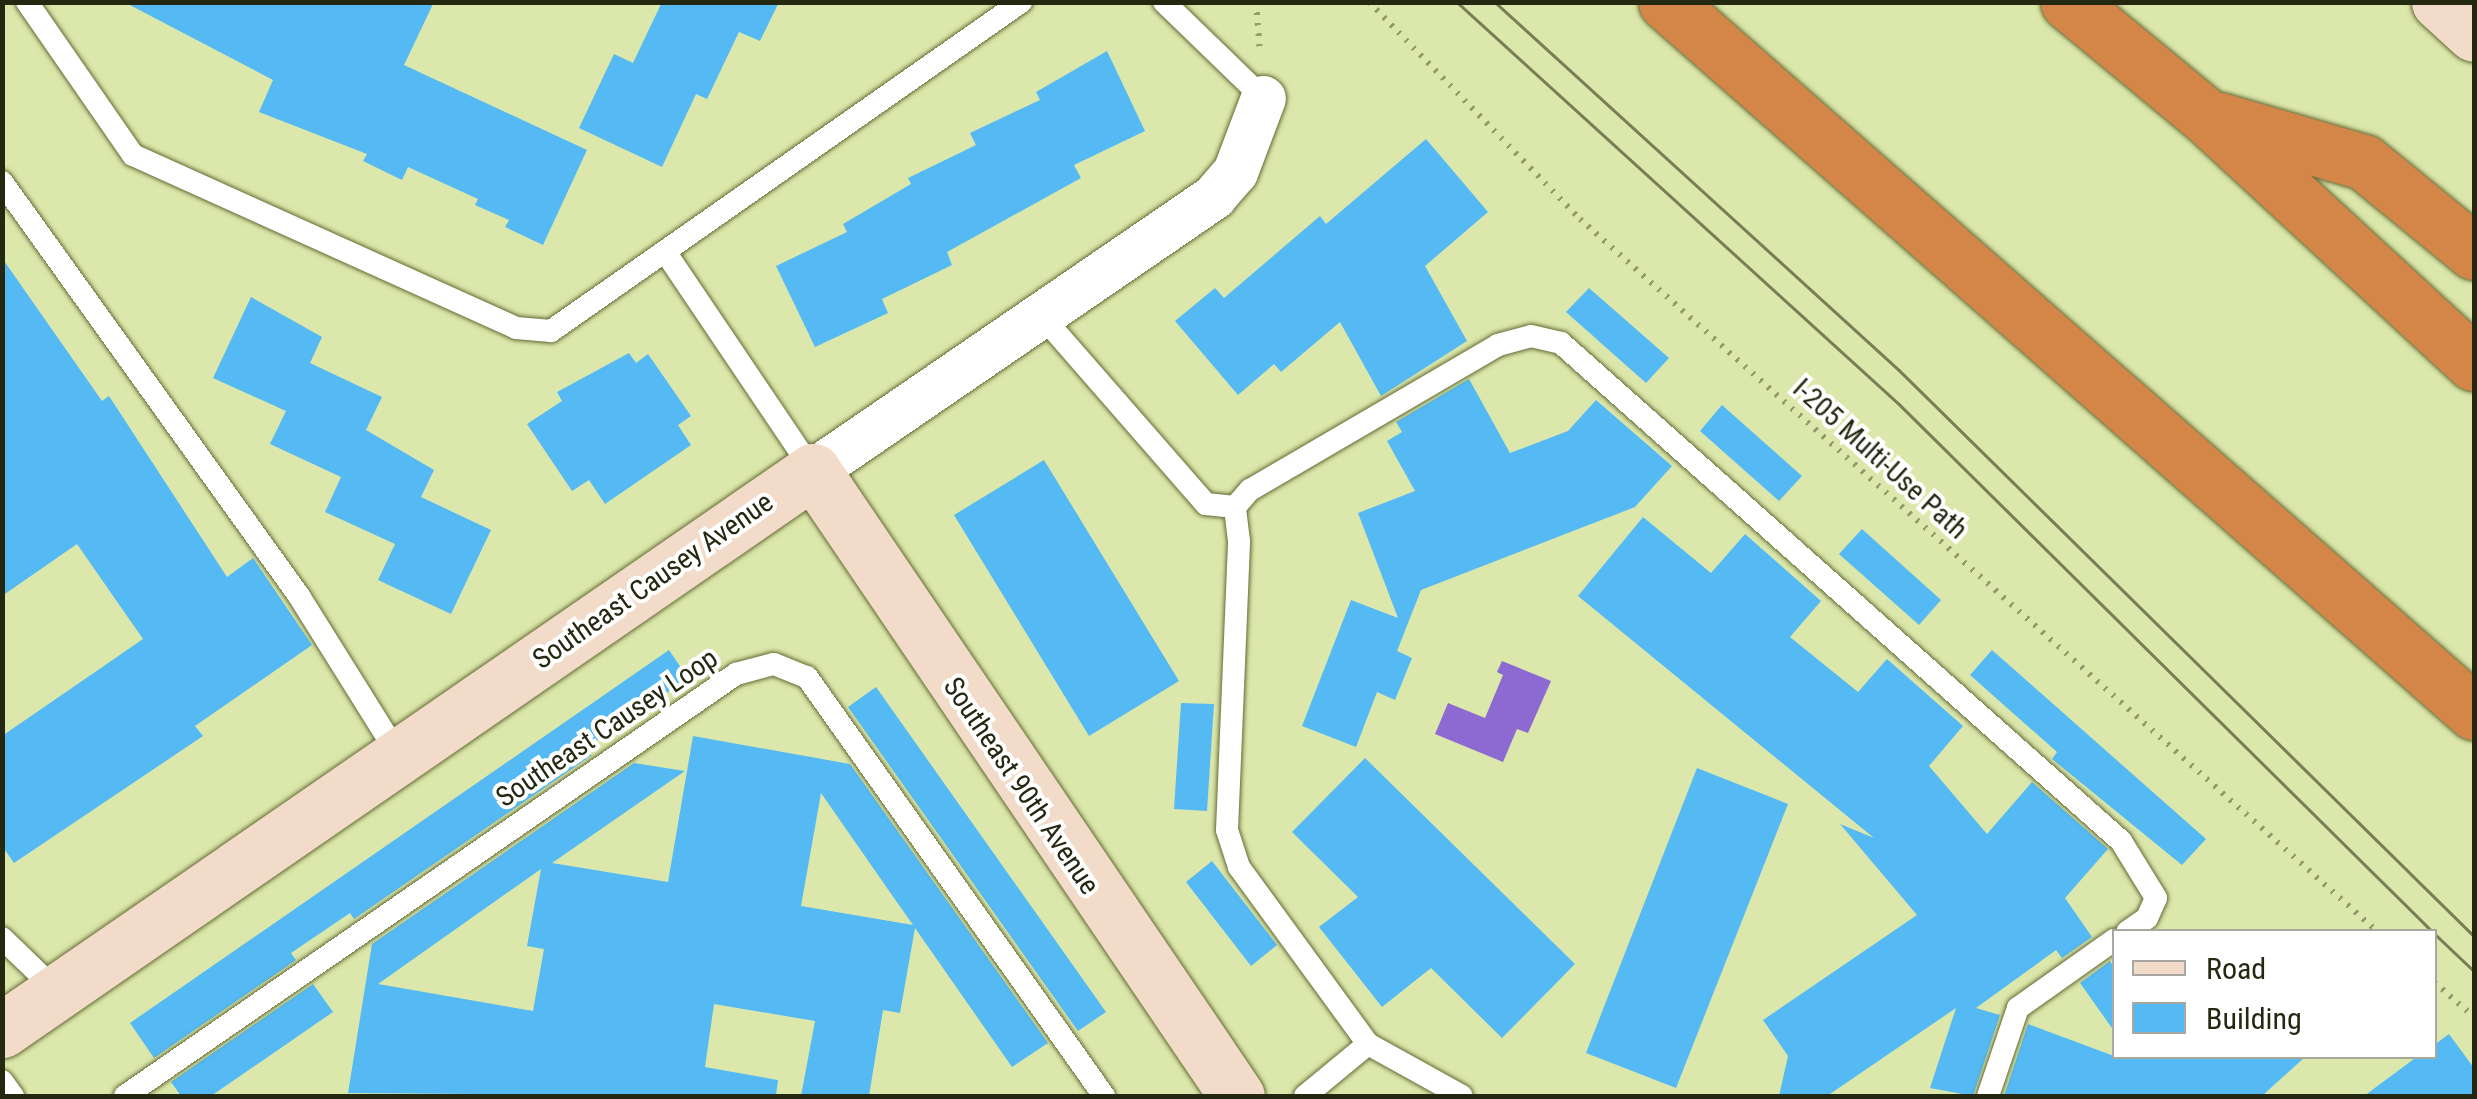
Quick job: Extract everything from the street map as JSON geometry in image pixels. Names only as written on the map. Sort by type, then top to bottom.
[{"type":"highway","points":[[1666,2],[2474,712]]},
{"type":"highway","points":[[2068,2],[2206,117],[2474,363]]},
{"type":"highway","points":[[2206,117],[2364,162],[2474,252]]},
{"type":"street","points":[[2439,2],[2474,34]]},
{"type":"street","name":"Southeast Causey Avenue","points":[[2,1030],[1214,196],[1235,172],[1263,98]]},
{"type":"street","name":"Southeast 90th Avenue","points":[[813,471],[1237,1096]]},
{"type":"lane","points":[[26,2],[133,155],[516,328],[551,331],[1020,2]]},
{"type":"lane","points":[[1164,2],[1263,98]]},
{"type":"lane","points":[[2,182],[299,596],[399,756]]},
{"type":"lane","points":[[666,253],[813,471]]},
{"type":"lane","points":[[1041,315],[1206,504],[1235,506]]},
{"type":"lane","points":[[1462,1096],[1368,1044],[1239,868],[1227,830],[1239,541],[1235,506],[1250,490],[1498,345],[1531,336],[1561,343],[2121,841],[2156,898],[2147,918],[2131,929]]},
{"type":"lane","name":"Southeast Causey Loop","points":[[125,1096],[736,674],[774,664],[807,677],[1104,1096]]},
{"type":"lane","points":[[2,938],[58,992]]},
{"type":"lane","points":[[1988,1096],[2018,1008],[2112,941]]},
{"type":"lane","points":[[1304,1096],[1368,1044]]},
{"type":"lane","points":[[2,1081],[13,1096]]},
{"type":"path","name":"I-205 Multi-Use Path","points":[[1369,2],[1593,231],[2375,929]]},
{"type":"path","points":[[2437,985],[2474,1017]]},
{"type":"shaded area","points":[[1502,661],[1551,681],[1528,733],[1517,729],[1503,762],[1435,734],[1448,703],[1485,718],[1503,675],[1497,672]]},
{"type":"building","points":[[124,2],[434,2],[404,65],[587,150],[543,245],[505,227],[509,220],[475,205],[478,199],[408,167],[402,180],[363,161],[367,154],[259,112],[273,80]]},
{"type":"building","points":[[662,2],[779,2],[760,41],[739,32],[707,99],[696,94],[662,167],[579,128],[614,54],[633,63]]},
{"type":"building","points":[[1107,51],[1145,131],[1074,165],[1081,178],[947,252],[952,265],[882,299],[888,313],[815,347],[776,266],[847,232],[843,224],[911,184],[908,178],[976,145],[970,133],[1040,100],[1036,92]]},
{"type":"building","points":[[1426,139],[1488,212],[1425,266],[1467,341],[1381,396],[1340,322],[1281,372],[1274,364],[1238,395],[1175,321],[1215,288],[1224,298],[1320,216],[1326,224]]},
{"type":"building","points":[[2,258],[102,401],[109,396],[227,577],[253,558],[312,645],[195,726],[203,736],[14,863],[2,846],[2,736],[143,639],[77,544],[2,596]]},
{"type":"building","points":[[1589,288],[1669,358],[1646,383],[1566,312]]},
{"type":"building","points":[[251,297],[322,337],[310,363],[382,397],[366,430],[434,470],[421,497],[491,530],[451,614],[378,580],[395,544],[325,512],[341,477],[270,444],[286,411],[213,378]]},
{"type":"building","points":[[629,353],[636,363],[648,354],[691,416],[678,425],[691,445],[605,504],[589,480],[572,491],[527,424],[562,401],[557,392]]},
{"type":"building","points":[[1469,379],[1510,453],[1568,431],[1596,400],[1672,466],[1635,507],[1421,590],[1397,651],[1412,658],[1395,700],[1377,692],[1356,747],[1302,726],[1351,600],[1398,618],[1358,513],[1415,491],[1387,441],[1402,432],[1396,422]]},
{"type":"building","points":[[1722,405],[1802,476],[1779,501],[1700,431]]},
{"type":"building","points":[[1044,460],[1179,681],[1089,736],[954,515]]},
{"type":"building","points":[[1643,517],[1711,573],[1745,534],[1821,601],[1790,637],[1858,692],[1887,659],[1963,726],[1929,766],[1987,834],[2032,782],[2108,849],[2065,898],[2092,937],[2062,958],[2056,950],[1976,1008],[2000,1015],[1973,1096],[1930,1088],[1956,1008],[1827,1096],[1779,1096],[1788,1056],[1763,1020],[1917,915],[1840,824],[1874,838],[1578,596]]},
{"type":"building","points":[[1862,529],[1941,600],[1919,625],[1839,554]]},
{"type":"building","points":[[669,650],[688,678],[579,753],[592,755],[354,919],[350,913],[291,953],[296,960],[154,1058],[130,1023]]},
{"type":"building","points":[[1992,650],[2206,839],[2182,865],[2052,759],[2057,752],[1970,675]]},
{"type":"building","points":[[876,687],[1106,1012],[1078,1031],[848,707]]},
{"type":"building","points":[[1181,703],[1214,704],[1207,811],[1174,809]]},
{"type":"building","points":[[693,736],[850,764],[1048,1043],[1012,1067],[915,928],[900,1013],[883,1010],[869,1096],[801,1096],[815,1021],[714,1004],[705,1067],[778,1080],[776,1096],[348,1093],[372,944],[634,763],[685,771],[552,863],[668,882]],"holes":[[[821,793],[894,898],[913,925],[801,906]],[[541,869],[527,946],[544,949],[533,1011],[378,984]]]},
{"type":"building","points":[[1365,758],[1575,964],[1502,1038],[1431,968],[1382,1007],[1319,927],[1358,897],[1292,832]]},
{"type":"building","points":[[1697,768],[1788,804],[1676,1088],[1586,1053]]},
{"type":"building","points":[[1212,861],[1277,945],[1251,966],[1186,882]]},
{"type":"building","points":[[2110,961],[2112,1028],[2080,983]]},
{"type":"building","points":[[313,984],[333,1012],[211,1096],[181,1096],[171,1082]]},
{"type":"building","points":[[2028,1024],[2112,1055],[2112,1059],[2303,1059],[2262,1096],[2004,1096]]},
{"type":"building","points":[[2449,1034],[2474,1068],[2474,1096],[2364,1096],[2414,1059],[2437,1059],[2437,1043]]},
{"type":"tram line","points":[[1457,2],[1899,404],[2430,929]]},
{"type":"tram line","points":[[1495,2],[1899,370],[2474,936]]},
{"type":"tram line","points":[[2437,936],[2474,971]]}]
